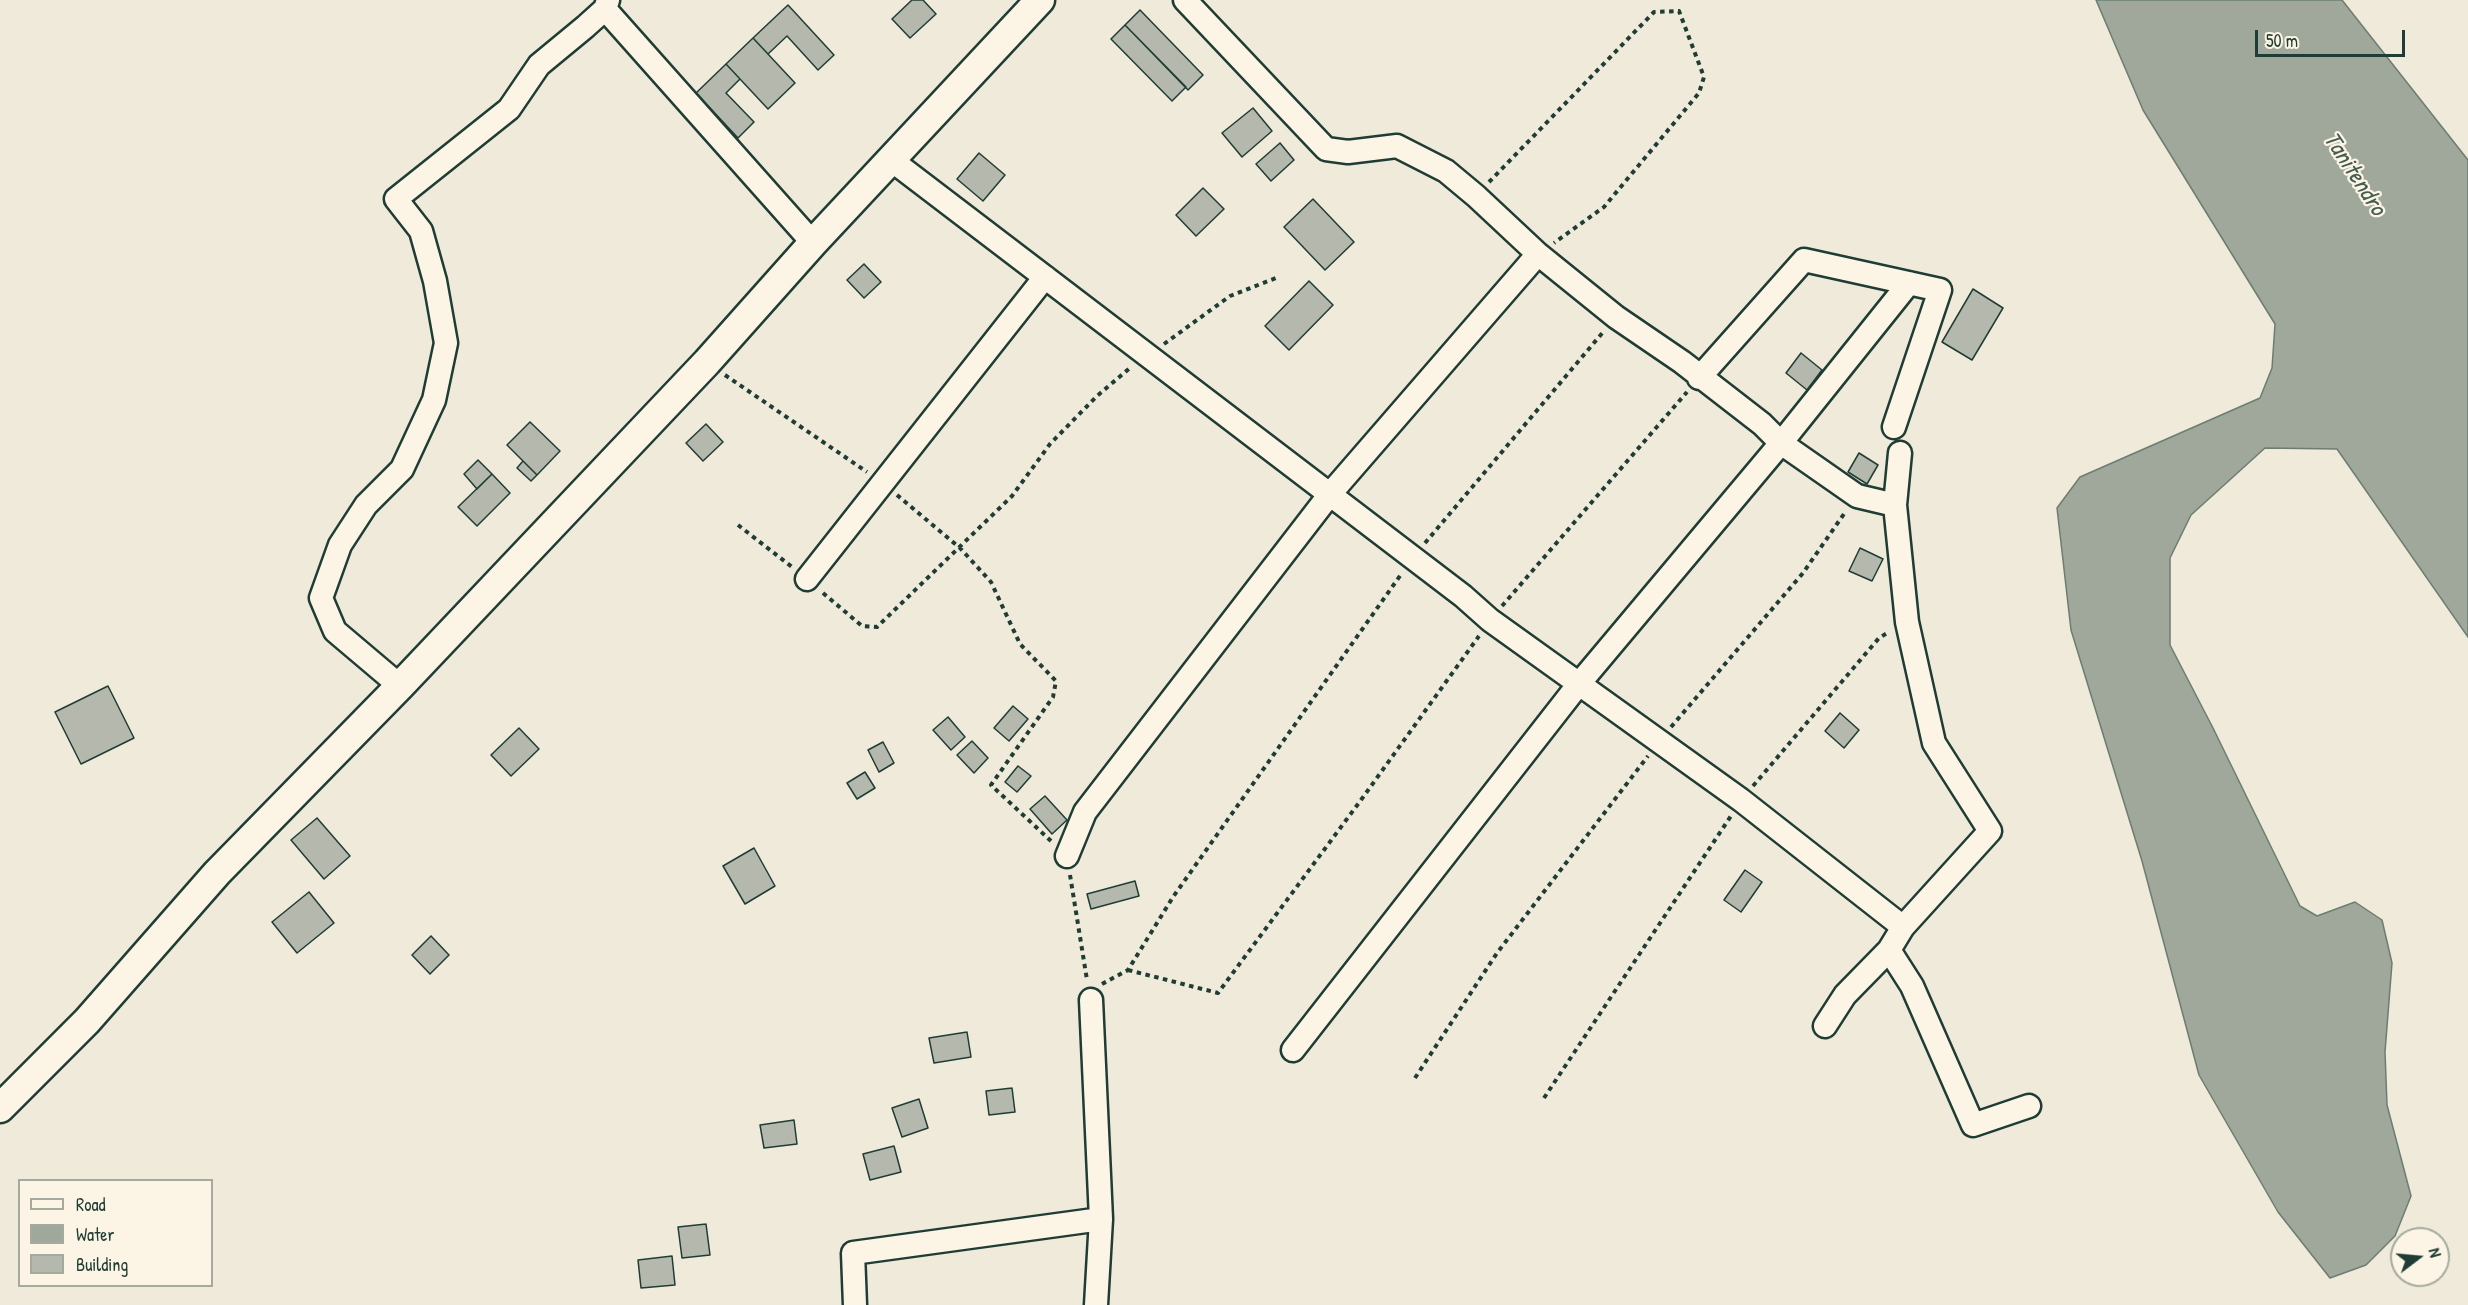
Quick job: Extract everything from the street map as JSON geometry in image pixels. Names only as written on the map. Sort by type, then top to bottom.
[{"type":"main road","points":[[0,1108],[87,1021],[217,873],[400,686],[707,362],[890,159],[1040,0]]},
{"type":"street","points":[[1185,0],[1326,149],[1348,152],[1397,146],[1446,171],[1538,254],[1616,317],[1682,362],[1762,424],[1781,443],[1857,496],[1895,505]]},
{"type":"street","points":[[400,686],[335,631],[321,598],[340,545],[366,505],[402,469],[434,400],[446,343],[435,281],[421,231],[396,199],[509,109],[539,65],[606,4],[813,243]]},
{"type":"street","points":[[890,159],[1330,494],[1490,620],[1741,800],[1903,927]]},
{"type":"street","points":[[1067,856],[1085,812],[1330,494],[1538,254]]},
{"type":"street","points":[[1700,378],[1804,260],[1940,290],[1894,427]]},
{"type":"street","points":[[807,579],[1045,278]]},
{"type":"street","points":[[1293,1050],[1578,685],[1781,443],[1909,283]]},
{"type":"street","points":[[1825,1026],[1845,995],[1889,950],[1903,927],[1990,831],[1934,743],[1907,622],[1895,505],[1900,453]]},
{"type":"street","points":[[1889,950],[1912,986],[1973,1125],[2029,1106]]},
{"type":"street","points":[[1090,995],[1101,1219],[1096,1305]]},
{"type":"street","points":[[855,1305],[853,1253],[1101,1219]]},
{"type":"path","points":[[1476,196],[1654,12],[1679,11],[1704,77],[1699,93],[1604,207],[1538,254]]},
{"type":"path","points":[[738,525],[862,626],[878,627],[1012,496],[1050,444],[1097,396],[1146,354],[1175,338],[1230,296],[1276,278]]},
{"type":"path","points":[[707,362],[884,483],[960,548],[991,582],[1020,644],[1056,681],[1053,697],[992,785],[1067,856],[1090,995],[1128,970],[1173,897],[1412,558],[1616,317]]},
{"type":"path","points":[[1128,970],[1218,993],[1361,801],[1490,620],[1700,378]]},
{"type":"path","points":[[1415,1078],[1497,952],[1659,741],[1803,573],[1857,496]]},
{"type":"path","points":[[1544,1098],[1741,800],[1879,638],[1907,622]]},
{"type":"water","name":"Tanitendro","points":[[2096,0],[2342,0],[2468,160],[2468,637],[2337,449],[2265,448],[2191,515],[2170,558],[2170,645],[2300,906],[2317,916],[2355,902],[2382,920],[2392,963],[2385,1052],[2387,1105],[2411,1196],[2399,1227],[2390,1227],[2390,1241],[2366,1265],[2330,1278],[2278,1212],[2199,1075],[2142,861],[2071,630],[2057,508],[2080,477],[2260,398],[2272,368],[2275,324],[2143,110]]},
{"type":"building","points":[[912,0],[923,0],[936,14],[910,38],[892,19]]},
{"type":"building","points":[[788,5],[834,55],[818,70],[787,36],[768,54],[753,38]]},
{"type":"building","points":[[1140,10],[1203,75],[1188,90],[1125,25]]},
{"type":"building","points":[[1125,25],[1186,87],[1172,101],[1111,39]]},
{"type":"building","points":[[753,38],[795,83],[768,109],[726,64]]},
{"type":"building","points":[[726,64],[740,79],[726,93],[754,122],[738,138],[696,93]]},
{"type":"building","points":[[1253,108],[1272,131],[1242,157],[1222,133]]},
{"type":"building","points":[[1280,143],[1294,160],[1271,181],[1256,164]]},
{"type":"building","points":[[979,153],[1005,175],[983,201],[957,179]]},
{"type":"building","points":[[1203,188],[1224,209],[1196,236],[1176,215]]},
{"type":"building","points":[[1313,199],[1354,242],[1325,270],[1284,227]]},
{"type":"building","points":[[864,264],[881,282],[864,298],[847,280]]},
{"type":"building","points":[[1309,281],[1333,305],[1289,350],[1265,326]]},
{"type":"building","points":[[1973,289],[2003,308],[1972,360],[1942,342]]},
{"type":"building","points":[[1801,353],[1822,370],[1807,390],[1786,373]]},
{"type":"building","points":[[530,422],[560,451],[537,475],[507,445]]},
{"type":"building","points":[[706,424],[723,442],[703,461],[686,443]]},
{"type":"building","points":[[1859,453],[1878,465],[1867,484],[1848,472]]},
{"type":"building","points":[[478,460],[492,474],[477,489],[464,474]]},
{"type":"building","points":[[523,461],[537,475],[531,481],[517,468]]},
{"type":"building","points":[[492,474],[510,493],[477,526],[458,507]]},
{"type":"building","points":[[1860,548],[1883,559],[1872,581],[1849,571]]},
{"type":"building","points":[[108,686],[134,738],[81,764],[55,712]]},
{"type":"building","points":[[1013,706],[1028,719],[1009,741],[994,728]]},
{"type":"building","points":[[1840,713],[1859,730],[1844,748],[1825,731]]},
{"type":"building","points":[[948,717],[965,737],[951,750],[933,730]]},
{"type":"building","points":[[519,728],[539,749],[511,776],[491,755]]},
{"type":"building","points":[[972,741],[988,758],[974,773],[957,755]]},
{"type":"building","points":[[883,742],[894,763],[879,772],[868,750]]},
{"type":"building","points":[[1018,766],[1031,776],[1017,792],[1005,782]]},
{"type":"building","points":[[865,772],[875,788],[857,799],[847,783]]},
{"type":"building","points":[[1045,796],[1067,820],[1052,834],[1030,809]]},
{"type":"building","points":[[317,818],[350,856],[324,879],[291,840]]},
{"type":"building","points":[[754,848],[775,886],[745,904],[723,866]]},
{"type":"building","points":[[1745,870],[1762,882],[1741,912],[1724,900]]},
{"type":"building","points":[[1135,881],[1139,896],[1091,909],[1087,894]]},
{"type":"building","points":[[309,892],[334,923],[297,953],[272,922]]},
{"type":"building","points":[[431,936],[449,955],[430,974],[412,955]]},
{"type":"building","points":[[967,1032],[971,1057],[934,1063],[929,1038]]},
{"type":"building","points":[[1012,1088],[1015,1112],[989,1115],[986,1091]]},
{"type":"building","points":[[919,1099],[928,1128],[902,1137],[892,1108]]},
{"type":"building","points":[[794,1120],[797,1144],[764,1148],[760,1125]]},
{"type":"building","points":[[894,1146],[901,1172],[870,1180],[863,1154]]},
{"type":"building","points":[[706,1224],[710,1255],[682,1258],[678,1227]]},
{"type":"building","points":[[672,1256],[675,1285],[641,1288],[638,1260]]}]
